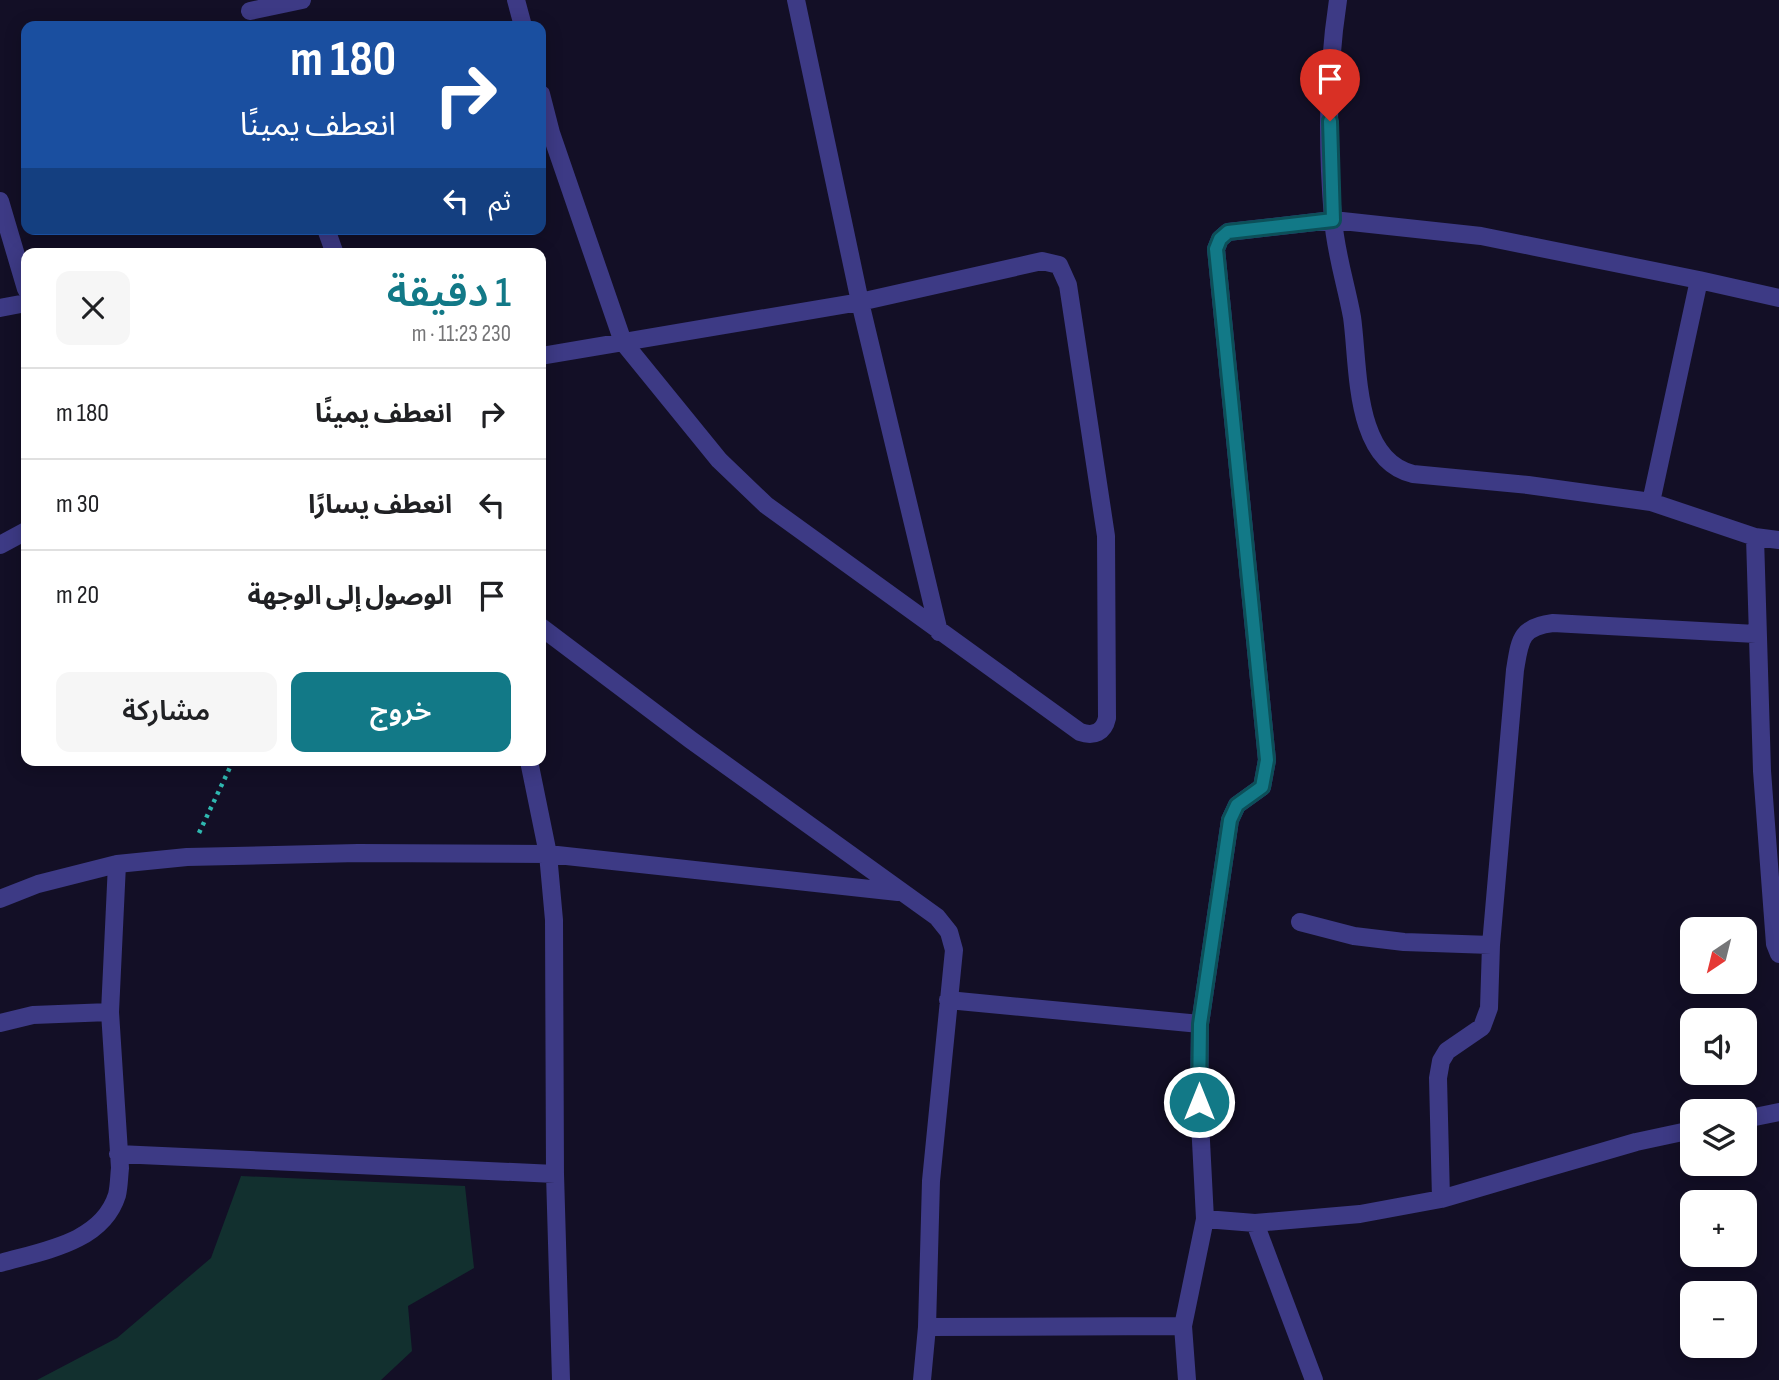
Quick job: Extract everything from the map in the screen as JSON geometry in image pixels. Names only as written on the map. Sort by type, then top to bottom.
[{"type":"street","points":[[250,12],[302,0]]},
{"type":"street","points":[[516,0],[522,21]]},
{"type":"street","points":[[816,0],[797,2],[860,302],[940,632]]},
{"type":"street","points":[[1338,0],[1329,96],[1333,220],[1352,318],[1362,406],[1377,450],[1390,464],[1413,474],[1528,485],[1651,502],[1755,537],[1779,540]]},
{"type":"street","points":[[546,113],[622,342],[719,460],[766,505],[1080,732],[1089,735],[1098,733],[1105,726],[1106,536],[1068,285],[1059,265],[1042,261],[860,302],[622,342],[546,355]]},
{"type":"street","points":[[0,201],[21,272]]},
{"type":"street","points":[[1187,1380],[1183,1326],[1205,1219],[1199,1102],[1200,1024],[1230,820],[1237,805],[1262,787],[1267,760],[1216,249],[1220,239],[1228,232],[1333,220],[1481,236],[1779,298]]},
{"type":"street","points":[[1651,502],[1699,280]]},
{"type":"street","points":[[0,308],[21,304]]},
{"type":"street","points":[[0,545],[21,534]]},
{"type":"street","points":[[1755,537],[1762,771],[1775,944],[1779,954]]},
{"type":"street","points":[[1441,1199],[1438,1078],[1441,1061],[1447,1051],[1486,1021],[1489,1008],[1490,945],[1515,670],[1520,645],[1528,630],[1536,625],[1553,623],[1756,635]]},
{"type":"street","points":[[546,631],[691,740],[937,917],[949,932],[954,950],[931,1181],[927,1328],[922,1380]]},
{"type":"street","points":[[529,766],[548,854],[555,980],[555,1174],[561,1380]]},
{"type":"street","points":[[0,899],[38,884],[117,864],[187,857],[358,853],[548,854],[901,893]]},
{"type":"street","points":[[0,1263],[49,1249],[93,1231],[112,1208],[118,1193],[120,1168],[110,1012],[117,864]]},
{"type":"street","points":[[1300,922],[1404,942],[1490,945]]},
{"type":"street","points":[[948,1000],[1200,1024]]},
{"type":"street","points":[[0,1023],[33,1016],[110,1012]]},
{"type":"street","points":[[1757,1117],[1779,1112]]},
{"type":"street","points":[[1205,1219],[1255,1223],[1360,1214],[1441,1199],[1636,1142],[1680,1133]]},
{"type":"street","points":[[118,1154],[555,1174]]},
{"type":"street","points":[[1255,1223],[1314,1380]]},
{"type":"street","points":[[927,1328],[1183,1326]]},
{"type":"path","points":[[187,857],[231,766]]},
{"type":"green space","points":[[241,1176],[465,1186],[474,1268],[408,1306],[412,1351],[381,1380],[37,1380],[117,1338],[211,1258]]},
{"type":"route","points":[[1199,1102],[1200,1024],[1230,820],[1237,805],[1262,787],[1267,760],[1216,249],[1220,239],[1228,232],[1333,220],[1330,121]]}]
